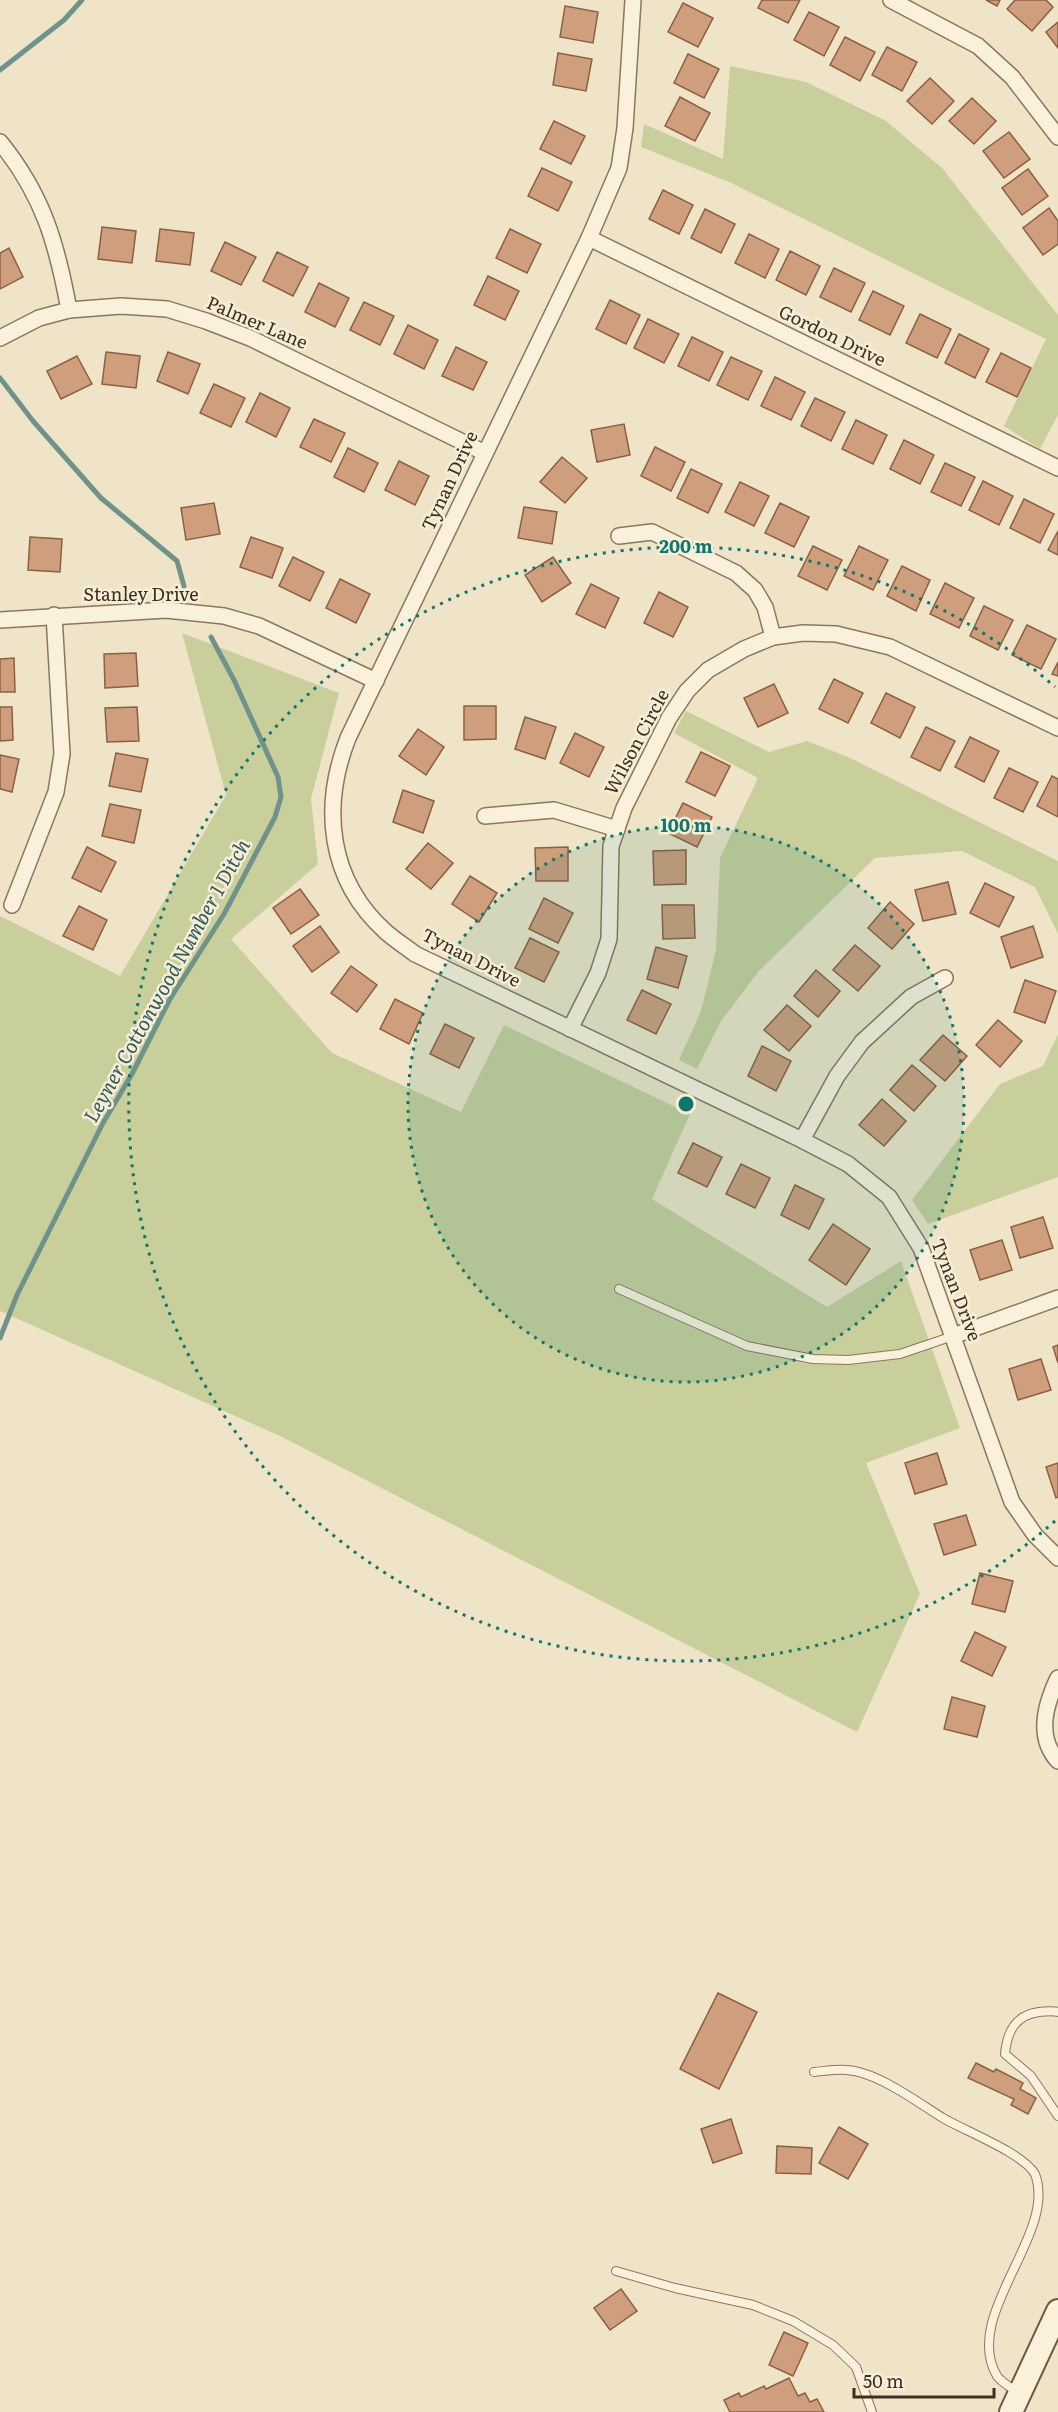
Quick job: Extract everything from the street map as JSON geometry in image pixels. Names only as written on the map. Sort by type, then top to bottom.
[{"type":"street","name":"Tynan Drive","points":[[633,0],[626,128],[619,168],[589,238],[338,763],[333,790],[332,828],[341,867],[360,902],[385,931],[415,954],[802,1140],[848,1164],[889,1197],[921,1248],[1012,1502],[1035,1535],[1058,1558]]},
{"type":"street","points":[[891,0],[978,46],[1012,77],[1058,137]]},
{"type":"street","points":[[0,142],[14,159],[42,207],[58,256],[69,310]]},
{"type":"street","name":"Gordon Drive","points":[[589,238],[1058,468]]},
{"type":"street","name":"Palmer Lane","points":[[0,338],[39,318],[69,310],[120,306],[166,309],[250,338],[485,453]]},
{"type":"street","points":[[619,536],[652,532],[736,573],[755,590],[765,607],[773,637]]},
{"type":"street","name":"Stanley Drive","points":[[0,620],[166,610],[224,616],[259,626],[376,681]]},
{"type":"street","points":[[12,906],[43,828],[58,782],[62,754],[54,615]]},
{"type":"street","name":"Wilson Circle","points":[[570,1029],[598,973],[609,939],[611,846],[624,808],[669,718],[687,691],[708,670],[744,649],[773,637],[802,633],[836,634],[890,647],[1058,728]]},
{"type":"street","points":[[485,816],[555,810],[617,829]]},
{"type":"street","points":[[802,1140],[837,1076],[862,1042],[911,997],[945,978]]},
{"type":"street","points":[[953,1336],[1058,1298]]},
{"type":"street","points":[[1058,1678],[1048,1699],[1044,1725],[1049,1751],[1058,1761]]},
{"type":"street","points":[[1015,2403],[1058,2311]]},
{"type":"lane","points":[[620,1289],[747,1346],[813,1359],[848,1360],[900,1354],[953,1336]]},
{"type":"lane","points":[[1058,2012],[1032,2013],[1017,2021],[1007,2038],[1005,2054],[1031,2076],[1058,2116]]},
{"type":"lane","points":[[814,2072],[847,2070],[869,2075],[951,2122],[986,2139],[1019,2159],[1035,2174],[1040,2191],[1041,2212],[1029,2246],[993,2324],[989,2352],[997,2377],[1015,2403]]},
{"type":"lane","points":[[616,2271],[753,2305],[793,2321],[833,2345],[856,2367],[872,2412]]},
{"type":"green space","points":[[730,66],[806,82],[886,121],[942,168],[1058,315],[1058,415],[1040,449],[1004,426],[1046,339],[729,182],[641,147],[644,124],[723,159]]},
{"type":"green space","points":[[182,633],[339,693],[311,799],[318,864],[231,939],[332,1053],[461,1112],[504,1025],[690,1114],[652,1199],[827,1307],[901,1261],[960,1428],[866,1463],[920,1594],[857,1732],[280,1436],[0,1311],[0,916],[120,976],[226,795]]},
{"type":"green space","points":[[686,711],[769,752],[807,741],[848,757],[1058,861],[1058,934],[1035,887],[962,851],[875,858],[759,971],[721,1021],[697,1069],[679,1060],[701,1011],[716,950],[720,858],[758,778],[674,733]]},
{"type":"green space","points":[[1058,1034],[1058,1177],[928,1224],[912,1200],[1000,1084],[1043,1066]]},
{"type":"building","points":[[762,0],[800,0],[788,23],[758,8]]},
{"type":"building","points":[[986,0],[1000,0],[997,6]]},
{"type":"building","points":[[1015,0],[1046,0],[1053,7],[1032,31],[1007,9]]},
{"type":"building","points":[[683,3],[713,18],[698,47],[668,32]]},
{"type":"building","points":[[565,6],[598,12],[593,43],[560,37]]},
{"type":"building","points":[[809,12],[839,27],[824,56],[794,40]]},
{"type":"building","points":[[1058,22],[1058,48],[1046,32]]},
{"type":"building","points":[[845,37],[875,52],[860,81],[830,65]]},
{"type":"building","points":[[887,47],[917,62],[902,91],[872,75]]},
{"type":"building","points":[[558,53],[592,59],[586,91],[553,85]]},
{"type":"building","points":[[688,54],[719,69],[704,98],[674,83]]},
{"type":"building","points":[[930,78],[954,101],[932,124],[907,101]]},
{"type":"building","points":[[680,97],[710,113],[695,141],[665,126]]},
{"type":"building","points":[[972,98],[996,121],[974,144],[949,121]]},
{"type":"building","points":[[554,121],[585,136],[571,164],[540,149]]},
{"type":"building","points":[[1009,132],[1030,159],[1004,178],[983,151]]},
{"type":"building","points":[[542,168],[572,182],[558,211],[528,196]]},
{"type":"building","points":[[1028,169],[1048,196],[1022,215],[1002,188]]},
{"type":"building","points":[[663,190],[693,205],[679,234],[649,219]]},
{"type":"building","points":[[1049,208],[1058,221],[1058,244],[1043,255],[1023,228]]},
{"type":"building","points":[[705,209],[735,224],[721,253],[691,238]]},
{"type":"building","points":[[102,227],[136,231],[132,263],[98,259]]},
{"type":"building","points":[[160,229],[194,233],[190,265],[156,261]]},
{"type":"building","points":[[510,229],[541,244],[527,273],[496,258]]},
{"type":"building","points":[[749,234],[779,249],[765,278],[735,263]]},
{"type":"building","points":[[225,242],[256,257],[241,285],[211,271]]},
{"type":"building","points":[[9,248],[23,277],[0,289],[0,253]]},
{"type":"building","points":[[790,251],[820,266],[806,295],[776,280]]},
{"type":"building","points":[[277,252],[308,267],[293,296],[263,281]]},
{"type":"building","points":[[834,268],[865,283],[851,312],[820,297]]},
{"type":"building","points":[[488,276],[519,291],[505,320],[474,305]]},
{"type":"building","points":[[319,283],[349,298],[335,327],[305,312]]},
{"type":"building","points":[[873,291],[904,306],[890,335],[859,320]]},
{"type":"building","points":[[610,300],[640,315],[626,344],[596,329]]},
{"type":"building","points":[[364,302],[394,316],[380,345],[350,330]]},
{"type":"building","points":[[920,314],[951,329],[937,358],[906,343]]},
{"type":"building","points":[[648,319],[679,334],[664,363],[634,348]]},
{"type":"building","points":[[408,325],[438,340],[424,369],[394,354]]},
{"type":"building","points":[[959,334],[989,349],[975,378],[945,363]]},
{"type":"building","points":[[692,337],[723,352],[709,381],[678,366]]},
{"type":"building","points":[[456,347],[487,362],[473,390],[442,376]]},
{"type":"building","points":[[106,352],[140,356],[136,388],[102,384]]},
{"type":"building","points":[[168,352],[200,364],[188,394],[157,381]]},
{"type":"building","points":[[1001,353],[1031,368],[1017,397],[986,382]]},
{"type":"building","points":[[77,356],[92,384],[61,399],[47,371]]},
{"type":"building","points":[[731,357],[762,371],[748,400],[717,385]]},
{"type":"building","points":[[775,377],[805,392],[791,420],[761,406]]},
{"type":"building","points":[[214,384],[245,398],[231,427],[200,413]]},
{"type":"building","points":[[260,393],[290,408],[276,437],[246,422]]},
{"type":"building","points":[[815,398],[845,412],[831,441],[801,426]]},
{"type":"building","points":[[314,419],[345,433],[331,462],[300,447]]},
{"type":"building","points":[[856,420],[887,435],[873,464],[842,449]]},
{"type":"building","points":[[624,424],[630,455],[597,462],[591,430]]},
{"type":"building","points":[[904,440],[934,455],[920,484],[890,469]]},
{"type":"building","points":[[655,447],[685,462],[671,491],[641,476]]},
{"type":"building","points":[[348,448],[378,463],[364,492],[334,477]]},
{"type":"building","points":[[562,457],[587,478],[565,503],[540,482]]},
{"type":"building","points":[[399,461],[429,476],[415,505],[385,490]]},
{"type":"building","points":[[945,463],[975,477],[961,506],[931,492]]},
{"type":"building","points":[[691,469],[722,484],[708,513],[677,498]]},
{"type":"building","points":[[983,481],[1013,496],[999,525],[969,510]]},
{"type":"building","points":[[740,482],[769,496],[754,526],[725,512]]},
{"type":"building","points":[[1024,499],[1054,514],[1040,543],[1010,528]]},
{"type":"building","points":[[214,503],[220,534],[186,540],[181,508]]},
{"type":"building","points":[[780,503],[809,517],[794,547],[765,533]]},
{"type":"building","points":[[524,507],[557,512],[552,544],[518,538]]},
{"type":"building","points":[[1058,531],[1058,555],[1048,550]]},
{"type":"building","points":[[30,537],[62,539],[60,572],[28,570]]},
{"type":"building","points":[[251,537],[283,548],[272,578],[240,567]]},
{"type":"building","points":[[813,546],[842,560],[827,590],[798,576]]},
{"type":"building","points":[[859,546],[888,560],[873,590],[844,576]]},
{"type":"building","points":[[293,557],[324,572],[310,601],[279,586]]},
{"type":"building","points":[[553,557],[571,583],[542,602],[525,575]]},
{"type":"building","points":[[902,566],[930,580],[916,611],[887,596]]},
{"type":"building","points":[[340,579],[370,594],[356,623],[326,608]]},
{"type":"building","points":[[945,583],[974,598],[959,628],[930,614]]},
{"type":"building","points":[[591,584],[619,598],[605,628],[576,614]]},
{"type":"building","points":[[659,592],[688,607],[673,637],[644,623]]},
{"type":"building","points":[[984,606],[1013,620],[998,650],[970,636]]},
{"type":"building","points":[[1027,625],[1056,639],[1041,669],[1012,655]]},
{"type":"building","points":[[136,653],[138,686],[105,688],[104,654]]},
{"type":"building","points":[[14,658],[15,692],[0,692],[0,659]]},
{"type":"building","points":[[1058,662],[1058,676],[1052,674]]},
{"type":"building","points":[[834,679],[863,693],[848,723],[819,709]]},
{"type":"building","points":[[774,684],[788,713],[758,727],[744,698]]},
{"type":"building","points":[[886,693],[915,707],[900,738],[871,723]]},
{"type":"building","points":[[464,706],[496,706],[496,739],[464,740]]},
{"type":"building","points":[[0,707],[12,707],[13,740],[0,741]]},
{"type":"building","points":[[137,707],[139,741],[107,742],[105,708]]},
{"type":"building","points":[[525,717],[556,727],[545,759],[515,749]]},
{"type":"building","points":[[926,727],[955,741],[940,771],[911,757]]},
{"type":"building","points":[[418,729],[444,747],[426,775],[399,756]]},
{"type":"building","points":[[575,733],[604,747],[589,777],[560,763]]},
{"type":"building","points":[[970,737],[999,751],[984,782],[955,767]]},
{"type":"building","points":[[701,752],[730,766],[715,796],[686,782]]},
{"type":"building","points":[[116,753],[148,759],[141,792],[109,786]]},
{"type":"building","points":[[0,755],[19,759],[12,792],[0,789]]},
{"type":"building","points":[[1009,768],[1038,782],[1023,812],[994,798]]},
{"type":"building","points":[[1052,776],[1058,779],[1058,817],[1037,806]]},
{"type":"building","points":[[403,790],[434,801],[423,833],[393,822]]},
{"type":"building","points":[[683,803],[712,817],[697,847],[668,833]]},
{"type":"building","points":[[110,804],[141,810],[134,843],[102,836]]},
{"type":"building","points":[[428,843],[453,863],[431,889],[406,869]]},
{"type":"building","points":[[87,847],[116,862],[101,892],[72,878]]},
{"type":"building","points":[[568,847],[568,881],[536,881],[535,848]]},
{"type":"building","points":[[686,850],[686,884],[654,885],[653,851]]},
{"type":"building","points":[[470,876],[497,893],[479,922],[452,904]]},
{"type":"building","points":[[948,882],[956,914],[923,921],[915,890]]},
{"type":"building","points":[[985,883],[1014,897],[999,927],[970,913]]},
{"type":"building","points":[[300,889],[319,915],[291,934],[273,908]]},
{"type":"building","points":[[544,898],[573,913],[558,943],[529,929]]},
{"type":"building","points":[[890,902],[914,924],[892,949],[868,928]]},
{"type":"building","points":[[662,905],[694,905],[695,938],[663,939]]},
{"type":"building","points":[[79,906],[107,920],[93,950],[63,936]]},
{"type":"building","points":[[320,926],[339,952],[312,972],[293,946]]},
{"type":"building","points":[[1033,926],[1043,957],[1011,968],[1001,937]]},
{"type":"building","points":[[530,938],[559,952],[544,982],[515,968]]},
{"type":"building","points":[[855,945],[880,966],[858,991],[833,970]]},
{"type":"building","points":[[656,947],[687,956],[678,988],[647,979]]},
{"type":"building","points":[[351,966],[377,985],[357,1012],[331,993]]},
{"type":"building","points":[[816,970],[840,991],[818,1017],[794,996]]},
{"type":"building","points":[[1025,980],[1056,991],[1045,1023],[1014,1012]]},
{"type":"building","points":[[642,990],[671,1004],[656,1034],[627,1020]]},
{"type":"building","points":[[395,999],[423,1013],[409,1044],[380,1029]]},
{"type":"building","points":[[787,1005],[811,1026],[789,1051],[764,1030]]},
{"type":"building","points":[[998,1020],[1022,1041],[1000,1067],[976,1045]]},
{"type":"building","points":[[445,1024],[474,1038],[459,1068],[430,1054]]},
{"type":"building","points":[[943,1035],[967,1056],[945,1081],[920,1060]]},
{"type":"building","points":[[762,1046],[791,1061],[776,1091],[748,1076]]},
{"type":"building","points":[[912,1065],[936,1086],[914,1111],[890,1090]]},
{"type":"building","points":[[882,1099],[906,1121],[884,1146],[859,1125]]},
{"type":"building","points":[[693,1143],[722,1157],[707,1187],[678,1173]]},
{"type":"building","points":[[741,1164],[770,1178],[755,1208],[726,1194]]},
{"type":"building","points":[[795,1185],[824,1199],[809,1229],[781,1215]]},
{"type":"building","points":[[1043,1217],[1053,1248],[1020,1258],[1011,1227]]},
{"type":"building","points":[[833,1224],[870,1249],[846,1285],[809,1260]]},
{"type":"building","points":[[1002,1240],[1012,1270],[980,1280],[970,1250]]},
{"type":"building","points":[[1058,1345],[1058,1363],[1053,1347]]},
{"type":"building","points":[[1041,1359],[1051,1390],[1018,1400],[1009,1369]]},
{"type":"building","points":[[937,1453],[947,1484],[915,1494],[905,1463]]},
{"type":"building","points":[[1058,1463],[1058,1497],[1056,1498],[1046,1467]]},
{"type":"building","points":[[966,1515],[976,1545],[944,1555],[934,1524]]},
{"type":"building","points":[[980,1573],[1013,1581],[1005,1612],[972,1604]]},
{"type":"building","points":[[975,1632],[1006,1647],[992,1676],[961,1661]]},
{"type":"building","points":[[952,1697],[985,1706],[977,1737],[944,1729]]},
{"type":"building","points":[[718,1993],[757,2012],[719,2089],[680,2069]]},
{"type":"building","points":[[976,2063],[994,2072],[996,2069],[1023,2083],[1020,2089],[1036,2098],[1028,2114],[1011,2105],[1014,2099],[968,2078]]},
{"type":"building","points":[[731,2119],[742,2153],[713,2163],[701,2129]]},
{"type":"building","points":[[839,2127],[868,2144],[848,2179],[819,2163]]},
{"type":"building","points":[[777,2146],[812,2148],[811,2174],[776,2173]]},
{"type":"building","points":[[621,2289],[637,2311],[610,2330],[594,2308]]},
{"type":"building","points":[[784,2332],[808,2343],[793,2376],[769,2365]]},
{"type":"building","points":[[789,2378],[798,2396],[805,2393],[810,2402],[817,2399],[824,2412],[730,2412],[724,2400],[739,2393],[741,2397],[764,2386],[766,2389]]},
{"type":"waterway","points":[[0,70],[64,20],[82,0]]},
{"type":"waterway","name":"Leyner Cottonwood Number 1 Ditch","points":[[0,378],[33,421],[101,498],[177,561],[184,586]]},
{"type":"waterway","name":"Leyner Cottonwood Number 1 Ditch","points":[[0,1338],[17,1295],[103,1123],[132,1074],[170,999],[224,914],[275,817],[281,797],[278,777],[234,680],[211,637]]}]
